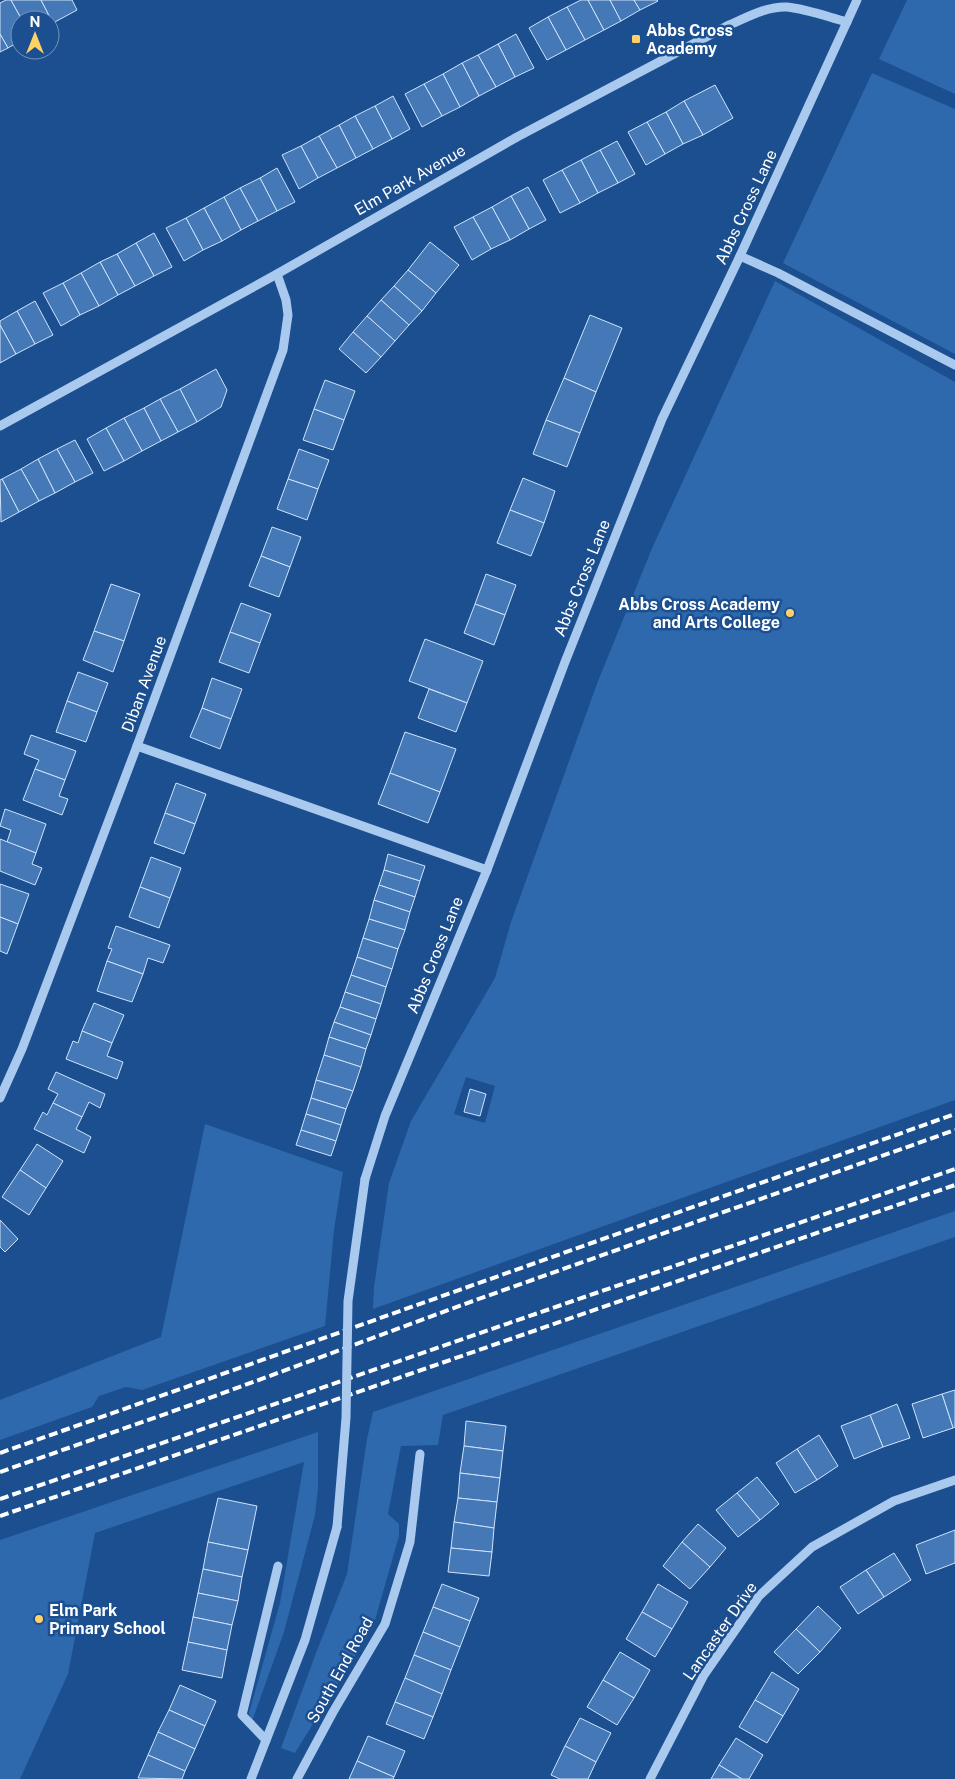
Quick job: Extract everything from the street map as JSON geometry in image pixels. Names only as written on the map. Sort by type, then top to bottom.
[{"type":"street","name":"Abbs Cross Lane","points":[[266,1740],[304,1640],[337,1527],[346,1418],[348,1301],[365,1179],[385,1116],[487,870],[565,662],[662,419],[740,256],[857,0]]},
{"type":"street","name":"Elm Park Avenue","points":[[0,426],[277,274],[517,137],[758,12],[786,7],[847,22]]},
{"type":"street","points":[[740,256],[778,273],[955,365]]},
{"type":"street","name":"Diban Avenue","points":[[0,1098],[22,1049],[137,746],[283,350],[288,315],[286,300],[277,274]]},
{"type":"street","points":[[137,746],[487,870]]},
{"type":"street","name":"South End Road","points":[[298,1779],[333,1712],[384,1624],[410,1542],[420,1454]]},
{"type":"street","name":"Lancaster Drive","points":[[650,1779],[704,1676],[759,1596],[812,1547],[894,1501],[955,1480]]},
{"type":"street","points":[[251,1779],[266,1740],[242,1716],[278,1566]]},
{"type":"shaded area","points":[[907,0],[955,0],[955,94],[879,59]]},
{"type":"shaded area","points":[[872,73],[955,109],[955,354],[783,263]]},
{"type":"shaded area","name":"Abbs Cross Academy and Arts College","points":[[775,281],[955,382],[955,1100],[373,1309],[374,1287],[389,1183],[411,1121],[495,978],[511,922],[598,681],[653,546]],"holes":[[[466,1077],[495,1086],[485,1123],[454,1114]]]},
{"type":"shaded area","points":[[205,1124],[343,1172],[334,1230],[325,1326],[142,1390],[126,1387],[99,1396],[92,1407],[0,1440],[0,1400],[161,1337]]},
{"type":"shaded area","points":[[955,1211],[955,1237],[443,1415],[438,1445],[401,1446],[388,1514],[399,1524],[399,1536],[373,1627],[295,1753],[281,1748],[347,1574],[367,1439],[373,1412]]},
{"type":"shaded area","points":[[318,1432],[318,1488],[315,1515],[284,1632],[252,1721],[249,1713],[280,1603],[304,1462],[95,1533],[68,1674],[20,1779],[0,1779],[0,1540]]},
{"type":"building","points":[[11,0],[16,10],[10,10],[10,47],[8,48],[0,34],[0,3]]},
{"type":"building","points":[[11,0],[41,0],[46,10],[16,10]]},
{"type":"building","points":[[41,0],[72,0],[77,10],[60,19],[60,10],[46,10]]},
{"type":"building","points":[[581,0],[588,0],[604,30],[585,40],[567,7]]},
{"type":"building","points":[[588,0],[610,0],[621,21],[604,30]]},
{"type":"building","points":[[610,0],[634,0],[640,10],[621,21]]},
{"type":"building","points":[[634,0],[657,0],[658,1],[640,10]]},
{"type":"building","points":[[567,7],[585,40],[566,50],[548,17]]},
{"type":"building","points":[[548,17],[566,50],[547,60],[529,28]]},
{"type":"building","points":[[0,34],[8,48],[0,52]]},
{"type":"building","points":[[516,34],[534,68],[515,77],[498,44]]},
{"type":"building","points":[[498,44],[515,77],[496,87],[478,55]]},
{"type":"building","points":[[478,55],[496,87],[479,96],[462,63]]},
{"type":"building","points":[[462,63],[479,96],[460,107],[443,74]]},
{"type":"building","points":[[443,74],[460,107],[442,116],[424,84]]},
{"type":"building","points":[[424,84],[442,116],[422,127],[405,94]]},
{"type":"building","points":[[715,85],[733,118],[703,135],[684,101]]},
{"type":"building","points":[[393,96],[410,129],[392,139],[375,106]]},
{"type":"building","points":[[684,101],[703,135],[683,144],[666,112]]},
{"type":"building","points":[[375,106],[392,139],[373,149],[355,116]]},
{"type":"building","points":[[666,112],[683,144],[665,154],[647,122]]},
{"type":"building","points":[[355,116],[373,149],[356,158],[339,125]]},
{"type":"building","points":[[647,122],[665,154],[646,165],[628,132]]},
{"type":"building","points":[[339,125],[356,158],[337,168],[319,136]]},
{"type":"building","points":[[319,136],[337,168],[318,178],[301,146]]},
{"type":"building","points":[[617,141],[635,174],[618,183],[600,150]]},
{"type":"building","points":[[301,146],[318,178],[299,189],[282,155]]},
{"type":"building","points":[[600,150],[618,183],[598,193],[581,160]]},
{"type":"building","points":[[581,160],[598,193],[580,203],[562,170]]},
{"type":"building","points":[[277,168],[295,202],[277,211],[260,178]]},
{"type":"building","points":[[562,170],[580,203],[560,213],[543,180]]},
{"type":"building","points":[[260,178],[277,211],[258,221],[240,188]]},
{"type":"building","points":[[528,187],[546,220],[529,229],[511,196]]},
{"type":"building","points":[[240,188],[258,221],[241,230],[224,197]]},
{"type":"building","points":[[511,196],[529,229],[510,240],[492,207]]},
{"type":"building","points":[[224,197],[241,230],[222,241],[204,208]]},
{"type":"building","points":[[492,207],[510,240],[491,249],[473,217]]},
{"type":"building","points":[[204,208],[222,241],[203,250],[186,218]]},
{"type":"building","points":[[473,217],[491,249],[472,260],[454,227]]},
{"type":"building","points":[[186,218],[203,250],[184,261],[166,228]]},
{"type":"building","points":[[154,233],[172,267],[154,276],[136,243]]},
{"type":"building","points":[[430,242],[459,265],[436,293],[408,270]]},
{"type":"building","points":[[136,243],[154,276],[135,286],[117,254]]},
{"type":"building","points":[[117,254],[135,286],[118,295],[100,262]]},
{"type":"building","points":[[100,262],[118,295],[99,306],[81,273]]},
{"type":"building","points":[[408,270],[436,293],[422,311],[394,286]]},
{"type":"building","points":[[81,273],[99,306],[80,315],[63,283]]},
{"type":"building","points":[[63,283],[80,315],[61,326],[43,293]]},
{"type":"building","points":[[394,286],[422,311],[409,325],[381,300]]},
{"type":"building","points":[[381,300],[409,325],[395,341],[367,316]]},
{"type":"building","points":[[35,301],[53,335],[35,344],[17,311]]},
{"type":"building","points":[[17,311],[35,344],[16,354],[0,325],[0,321]]},
{"type":"building","points":[[590,315],[622,328],[596,392],[564,378]]},
{"type":"building","points":[[367,316],[395,341],[381,357],[353,332]]},
{"type":"building","points":[[0,325],[16,354],[0,363]]},
{"type":"building","points":[[353,332],[381,357],[366,373],[339,349]]},
{"type":"building","points":[[216,369],[227,390],[221,407],[197,422],[180,389]]},
{"type":"building","points":[[564,378],[596,392],[580,433],[546,420]]},
{"type":"building","points":[[325,380],[355,391],[344,420],[314,409]]},
{"type":"building","points":[[180,389],[197,422],[178,432],[160,399]]},
{"type":"building","points":[[160,399],[178,432],[161,441],[144,408]]},
{"type":"building","points":[[144,408],[161,441],[142,451],[124,418]]},
{"type":"building","points":[[314,409],[344,420],[333,450],[303,440]]},
{"type":"building","points":[[124,418],[142,451],[124,461],[106,428]]},
{"type":"building","points":[[546,420],[580,433],[567,467],[533,454]]},
{"type":"building","points":[[106,428],[124,461],[104,471],[87,439]]},
{"type":"building","points":[[75,440],[93,473],[75,482],[57,449]]},
{"type":"building","points":[[57,449],[75,482],[55,493],[38,459]]},
{"type":"building","points":[[299,449],[329,460],[318,489],[288,479]]},
{"type":"building","points":[[38,459],[55,493],[39,501],[21,469]]},
{"type":"building","points":[[21,469],[39,501],[19,512],[2,479]]},
{"type":"building","points":[[523,478],[555,491],[544,523],[510,510]]},
{"type":"building","points":[[2,479],[19,512],[1,522],[0,480]]},
{"type":"building","points":[[288,479],[318,489],[307,520],[277,509]]},
{"type":"building","points":[[510,510],[544,523],[531,556],[497,543]]},
{"type":"building","points":[[272,527],[301,537],[290,567],[261,556]]},
{"type":"building","points":[[261,556],[290,567],[279,597],[249,586]]},
{"type":"building","points":[[486,574],[516,585],[505,615],[475,604]]},
{"type":"building","points":[[111,584],[140,594],[124,641],[94,631]]},
{"type":"building","points":[[241,603],[271,614],[260,643],[230,632]]},
{"type":"building","points":[[475,604],[505,615],[494,645],[464,633]]},
{"type":"building","points":[[94,631],[124,641],[113,672],[83,660]]},
{"type":"building","points":[[230,632],[260,643],[249,673],[219,662]]},
{"type":"building","points":[[425,639],[483,661],[467,703],[409,681]]},
{"type":"building","points":[[78,672],[108,683],[97,712],[67,701]]},
{"type":"building","points":[[212,678],[242,689],[231,719],[202,708]]},
{"type":"building","points":[[429,689],[467,703],[456,732],[418,718]]},
{"type":"building","points":[[67,701],[97,712],[86,742],[56,732]]},
{"type":"building","points":[[202,708],[231,719],[220,749],[190,737]]},
{"type":"building","points":[[405,732],[456,749],[440,792],[390,773]]},
{"type":"building","points":[[31,735],[76,751],[65,780],[35,769],[39,760],[24,754]]},
{"type":"building","points":[[35,769],[65,780],[59,796],[68,799],[62,815],[23,800]]},
{"type":"building","points":[[390,773],[440,792],[428,823],[378,804]]},
{"type":"building","points":[[176,783],[206,794],[195,824],[165,813]]},
{"type":"building","points":[[5,809],[46,824],[36,853],[7,842],[11,830],[0,826]]},
{"type":"building","points":[[165,813],[195,824],[184,854],[154,843]]},
{"type":"building","points":[[0,839],[36,853],[32,864],[42,868],[35,885],[0,871]]},
{"type":"building","points":[[388,854],[425,866],[420,881],[384,870]]},
{"type":"building","points":[[151,857],[181,868],[170,898],[140,887]]},
{"type":"building","points":[[384,870],[420,881],[415,897],[379,885]]},
{"type":"building","points":[[0,884],[29,894],[18,924],[0,917]]},
{"type":"building","points":[[379,885],[415,897],[410,912],[374,900]]},
{"type":"building","points":[[140,887],[170,898],[159,928],[129,917]]},
{"type":"building","points":[[374,900],[410,912],[405,930],[369,919]]},
{"type":"building","points":[[0,917],[18,924],[7,954],[0,951]]},
{"type":"building","points":[[369,919],[405,930],[398,949],[363,938]]},
{"type":"building","points":[[116,926],[170,945],[163,963],[148,958],[143,974],[107,961],[112,949],[108,948]]},
{"type":"building","points":[[363,938],[398,949],[392,969],[357,957]]},
{"type":"building","points":[[357,957],[392,969],[386,987],[351,975]]},
{"type":"building","points":[[107,961],[143,974],[132,1002],[97,991]]},
{"type":"building","points":[[351,975],[386,987],[381,1004],[345,992]]},
{"type":"building","points":[[345,992],[381,1004],[376,1019],[340,1007]]},
{"type":"building","points":[[94,1003],[124,1015],[112,1043],[82,1031]]},
{"type":"building","points":[[340,1007],[376,1019],[371,1035],[334,1022]]},
{"type":"building","points":[[334,1022],[371,1035],[366,1049],[329,1037]]},
{"type":"building","points":[[82,1031],[112,1043],[107,1056],[123,1062],[117,1079],[66,1059],[73,1041],[78,1043]]},
{"type":"building","points":[[329,1037],[366,1049],[361,1067],[324,1055]]},
{"type":"building","points":[[324,1055],[361,1067],[353,1091],[316,1080]]},
{"type":"building","points":[[56,1072],[105,1094],[100,1108],[89,1102],[82,1117],[53,1103],[58,1094],[48,1089]]},
{"type":"building","points":[[316,1080],[353,1091],[346,1109],[311,1098]]},
{"type":"building","points":[[470,1089],[486,1094],[480,1116],[464,1112]]},
{"type":"building","points":[[311,1098],[346,1109],[341,1125],[306,1114]]},
{"type":"building","points":[[53,1103],[82,1117],[76,1129],[91,1137],[84,1153],[34,1129],[43,1112],[47,1115]]},
{"type":"building","points":[[306,1114],[341,1125],[336,1141],[301,1130]]},
{"type":"building","points":[[301,1130],[336,1141],[331,1156],[296,1145]]},
{"type":"building","points":[[37,1144],[63,1161],[46,1188],[20,1170]]},
{"type":"building","points":[[20,1170],[46,1188],[29,1215],[2,1197]]},
{"type":"building","points":[[0,1220],[18,1239],[5,1252],[0,1247]]},
{"type":"building","points":[[955,1390],[955,1427],[953,1428],[942,1394]]},
{"type":"building","points":[[942,1394],[953,1428],[923,1438],[912,1404]]},
{"type":"building","points":[[897,1404],[910,1438],[883,1447],[870,1415]]},
{"type":"building","points":[[870,1415],[883,1447],[854,1459],[841,1426]]},
{"type":"building","points":[[466,1421],[506,1426],[503,1451],[464,1446]]},
{"type":"building","points":[[819,1435],[838,1466],[817,1480],[797,1449]]},
{"type":"building","points":[[464,1446],[503,1451],[500,1478],[460,1473]]},
{"type":"building","points":[[797,1449],[817,1480],[795,1493],[776,1463]]},
{"type":"building","points":[[460,1473],[500,1478],[497,1502],[458,1498]]},
{"type":"building","points":[[757,1477],[779,1504],[760,1520],[737,1493]]},
{"type":"building","points":[[737,1493],[760,1520],[738,1537],[716,1510]]},
{"type":"building","points":[[218,1498],[257,1506],[248,1550],[208,1542]]},
{"type":"building","points":[[458,1498],[497,1502],[494,1528],[454,1522]]},
{"type":"building","points":[[454,1522],[494,1528],[492,1552],[451,1548]]},
{"type":"building","points":[[698,1524],[726,1548],[710,1567],[682,1542]]},
{"type":"building","points":[[955,1530],[955,1563],[926,1574],[916,1545]]},
{"type":"building","points":[[208,1542],[248,1550],[242,1577],[203,1569]]},
{"type":"building","points":[[682,1542],[710,1567],[690,1589],[663,1566]]},
{"type":"building","points":[[451,1548],[492,1552],[489,1576],[448,1572]]},
{"type":"building","points":[[894,1553],[911,1580],[884,1597],[866,1570]]},
{"type":"building","points":[[203,1569],[242,1577],[238,1601],[198,1593]]},
{"type":"building","points":[[866,1570],[884,1597],[858,1614],[840,1587]]},
{"type":"building","points":[[442,1584],[479,1598],[470,1621],[433,1607]]},
{"type":"building","points":[[658,1584],[688,1602],[672,1629],[642,1612]]},
{"type":"building","points":[[198,1593],[238,1601],[232,1625],[193,1617]]},
{"type":"building","points":[[818,1606],[841,1628],[820,1652],[796,1629]]},
{"type":"building","points":[[433,1607],[470,1621],[460,1647],[423,1632]]},
{"type":"building","points":[[642,1612],[672,1629],[655,1657],[626,1639]]},
{"type":"building","points":[[193,1617],[232,1625],[227,1650],[188,1642]]},
{"type":"building","points":[[796,1629],[820,1652],[798,1674],[774,1652]]},
{"type":"building","points":[[423,1632],[460,1647],[451,1670],[414,1655]]},
{"type":"building","points":[[188,1642],[227,1650],[222,1678],[182,1670]]},
{"type":"building","points":[[620,1652],[650,1670],[634,1698],[603,1680]]},
{"type":"building","points":[[414,1655],[451,1670],[442,1694],[405,1678]]},
{"type":"building","points":[[772,1672],[799,1689],[783,1716],[755,1700]]},
{"type":"building","points":[[405,1678],[442,1694],[433,1717],[395,1702]]},
{"type":"building","points":[[603,1680],[634,1698],[617,1725],[587,1707]]},
{"type":"building","points":[[180,1685],[216,1701],[205,1726],[169,1710]]},
{"type":"building","points":[[755,1700],[783,1716],[767,1743],[739,1727]]},
{"type":"building","points":[[395,1702],[433,1717],[424,1739],[386,1724]]},
{"type":"building","points":[[169,1710],[205,1726],[195,1749],[158,1732]]},
{"type":"building","points":[[580,1718],[611,1733],[596,1762],[565,1746]]},
{"type":"building","points":[[158,1732],[195,1749],[185,1771],[148,1755]]},
{"type":"building","points":[[368,1736],[405,1751],[394,1777],[357,1761]]},
{"type":"building","points":[[736,1738],[763,1755],[749,1779],[742,1779],[719,1765]]},
{"type":"building","points":[[565,1746],[596,1762],[588,1779],[560,1779],[551,1775]]},
{"type":"building","points":[[148,1755],[185,1771],[182,1779],[138,1778]]},
{"type":"building","points":[[357,1761],[394,1777],[393,1779],[349,1779]]},
{"type":"building","points":[[719,1765],[742,1779],[711,1779]]},
{"type":"railway","points":[[0,1453],[955,1114]]},
{"type":"railway","points":[[0,1472],[188,1406],[473,1301],[955,1130]]},
{"type":"railway","points":[[0,1499],[955,1169]]},
{"type":"railway","points":[[0,1516],[955,1185]]},
{"type":"place","name":"Abbs Cross Academy","points":[[636,39]]},
{"type":"place","name":"Abbs Cross Academy and Arts College","points":[[790,613]]},
{"type":"place","name":"Elm Park Primary School","points":[[39,1619]]}]
